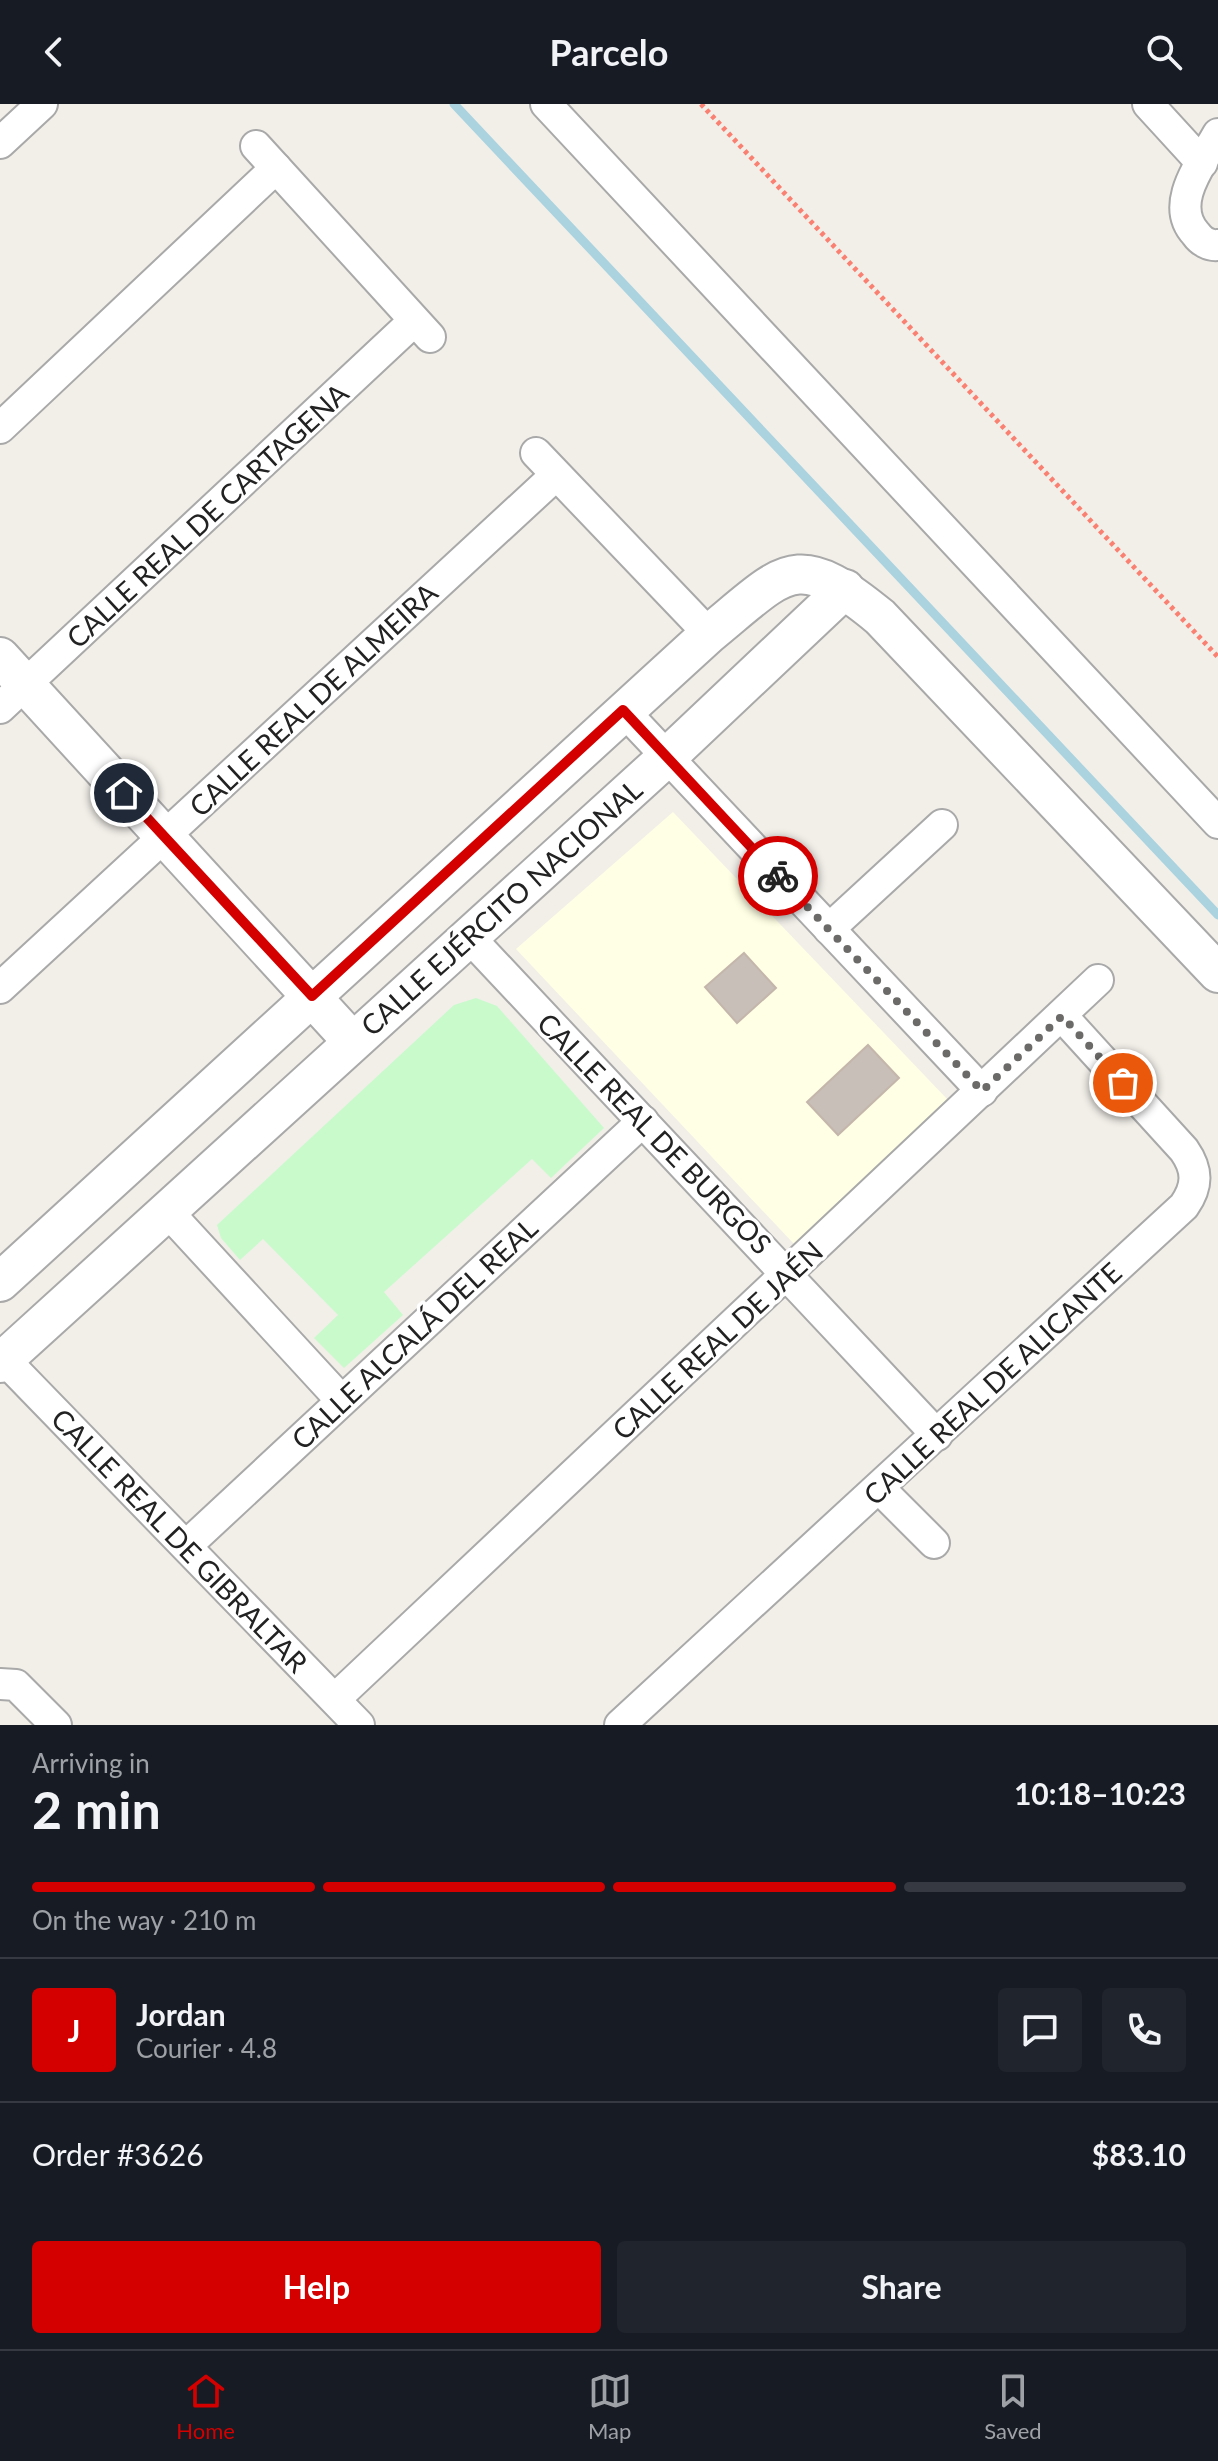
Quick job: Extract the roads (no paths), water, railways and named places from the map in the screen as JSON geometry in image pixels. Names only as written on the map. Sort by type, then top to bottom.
[{"type":"street","points":[[546,104],[1218,823]]},
{"type":"street","points":[[1148,104],[1202,163]]},
{"type":"street","points":[[0,143],[38,105]]},
{"type":"street","points":[[1218,134],[1185,198],[1184,211],[1197,237],[1212,246],[1218,245]]},
{"type":"street","name":"CALLE REAL DE CARTAGENA","points":[[0,428],[266,157],[422,329],[13,696]]},
{"type":"street","name":"CALLE REAL DE ALMEIRA","points":[[0,988],[163,836],[546,464],[709,634]]},
{"type":"street","points":[[0,1282],[623,710],[709,634],[784,578],[804,573],[820,576],[845,589],[902,639],[1218,973]]},
{"type":"street","name":"CALLE EJÉRCITO NACIONAL","points":[[1,1359],[470,938],[845,589]]},
{"type":"street","points":[[0,657],[13,696],[163,836],[352,1041]]},
{"type":"street","points":[[623,710],[982,1091]]},
{"type":"street","points":[[829,929],[942,825]]},
{"type":"street","name":"CALLE REAL DE BURGOS","points":[[470,938],[937,1435]]},
{"type":"street","name":"CALLE REAL DE JAÉN","points":[[335,1699],[1098,980]]},
{"type":"street","name":"CALLE REAL DE ALICANTE","points":[[620,1725],[1184,1206],[1194,1192],[1196,1174],[1184,1150],[1062,1016]]},
{"type":"street","name":"CALLE ALCALÁ DEL REAL","points":[[186,1546],[643,1121]]},
{"type":"street","points":[[167,1211],[341,1400]]},
{"type":"street","name":"CALLE REAL DE GIBRALTAR","points":[[1,1359],[359,1725]]},
{"type":"street","points":[[879,1488],[934,1543]]},
{"type":"street","points":[[8,1685],[56,1725]]},
{"type":"waterway","points":[[454,104],[1218,915]]}]
